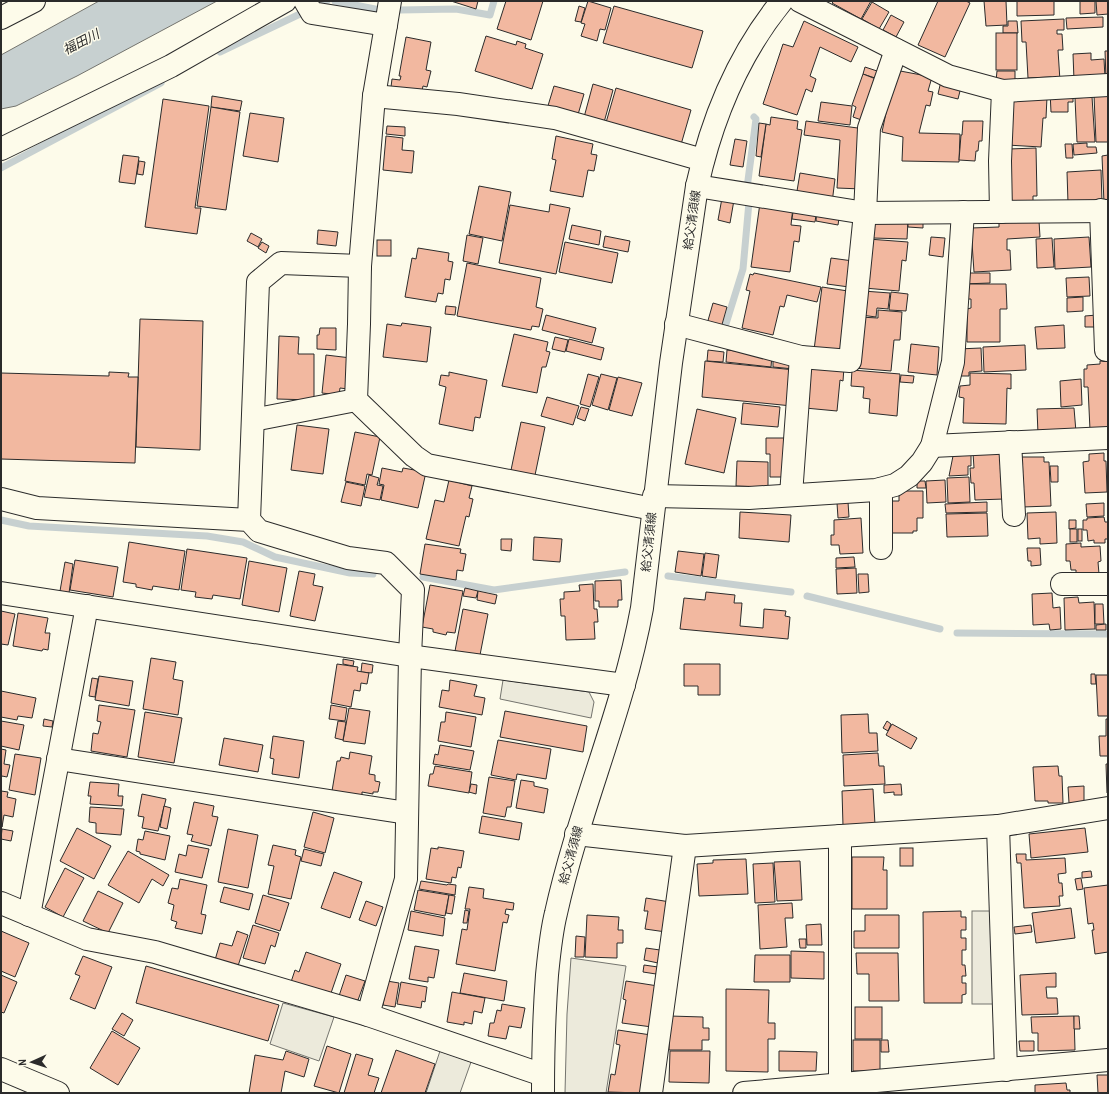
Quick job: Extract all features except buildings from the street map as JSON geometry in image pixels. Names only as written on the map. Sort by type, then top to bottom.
[{"type":"street","points":[[1,18],[34,1]]},
{"type":"street","points":[[1,149],[171,66],[285,1]]},
{"type":"street","points":[[305,1],[312,13],[386,25]]},
{"type":"street","points":[[390,1],[374,96],[360,266],[356,400],[414,456],[427,465],[654,502],[749,498],[881,489],[895,485],[909,476],[922,462],[932,446],[953,362],[963,212]]},
{"type":"street","name":"給父清須線","points":[[543,1084],[544,1010],[555,914],[576,834],[624,685],[636,640],[642,608],[676,324],[697,186],[703,160],[716,118],[728,88],[742,58],[765,22],[782,1]]},
{"type":"street","points":[[800,1],[948,76],[1003,91],[1108,84]]},
{"type":"street","points":[[676,324],[801,357],[850,361],[866,213],[869,128],[896,50]]},
{"type":"street","points":[[1001,212],[1000,161],[1003,91]]},
{"type":"street","points":[[374,96],[458,104],[555,118],[703,160]]},
{"type":"street","points":[[697,186],[866,213],[1105,210],[1106,350],[1108,350]]},
{"type":"street","points":[[249,520],[258,282],[281,263],[360,266]]},
{"type":"street","points":[[791,495],[801,357]]},
{"type":"street","points":[[253,420],[356,400]]},
{"type":"street","points":[[932,446],[1108,438]]},
{"type":"street","points":[[1010,442],[1014,515]]},
{"type":"street","points":[[881,489],[881,548]]},
{"type":"street","points":[[1,499],[37,508],[249,520],[259,531],[348,558],[386,563],[413,590],[410,656],[406,879],[368,1015]]},
{"type":"street","points":[[1062,584],[1108,584]]},
{"type":"street","points":[[1,593],[410,656],[624,685]]},
{"type":"street","points":[[29,915],[87,606]]},
{"type":"street","points":[[58,759],[407,813]]},
{"type":"street","points":[[576,834],[685,846],[998,826],[1108,808]]},
{"type":"street","points":[[998,826],[1006,1070]]},
{"type":"street","points":[[839,1089],[840,836]]},
{"type":"street","points":[[652,1093],[685,846]]},
{"type":"street","points":[[1,903],[87,939],[156,952],[368,1015],[543,1084]]},
{"type":"street","points":[[744,1093],[839,1089],[1108,1060]]},
{"type":"street","points":[[1,1069],[58,1093]]},
{"type":"shaded area","points":[[503,680],[589,692],[594,702],[591,718],[500,699]]},
{"type":"shaded area","points":[[972,911],[993,911],[993,1004],[972,1004]]},
{"type":"shaded area","points":[[571,958],[626,966],[606,1093],[565,1093],[567,1014]]},
{"type":"shaded area","points":[[283,1003],[334,1017],[319,1061],[270,1044]]},
{"type":"shaded area","points":[[440,1051],[471,1062],[460,1093],[426,1093]]},
{"type":"water","name":"福田川","points":[[99,1],[217,1],[77,76],[16,106],[1,109],[1,55]]},
{"type":"waterway","points":[[320,3],[327,1]]},
{"type":"waterway","points":[[335,1],[385,11]]},
{"type":"waterway","points":[[400,10],[456,9],[490,15],[494,1]]},
{"type":"waterway","points":[[220,52],[300,14]]},
{"type":"waterway","points":[[1,168],[161,83]]},
{"type":"waterway","points":[[747,188],[756,119],[754,117]]},
{"type":"waterway","points":[[725,327],[743,269],[749,202]]},
{"type":"waterway","points":[[1,520],[29,526],[207,536],[243,542],[275,557],[350,573],[373,574]]},
{"type":"waterway","points":[[423,577],[494,590],[625,572]]},
{"type":"waterway","points":[[668,576],[791,592]]},
{"type":"waterway","points":[[807,596],[940,629]]},
{"type":"waterway","points":[[957,633],[1108,634]]}]
